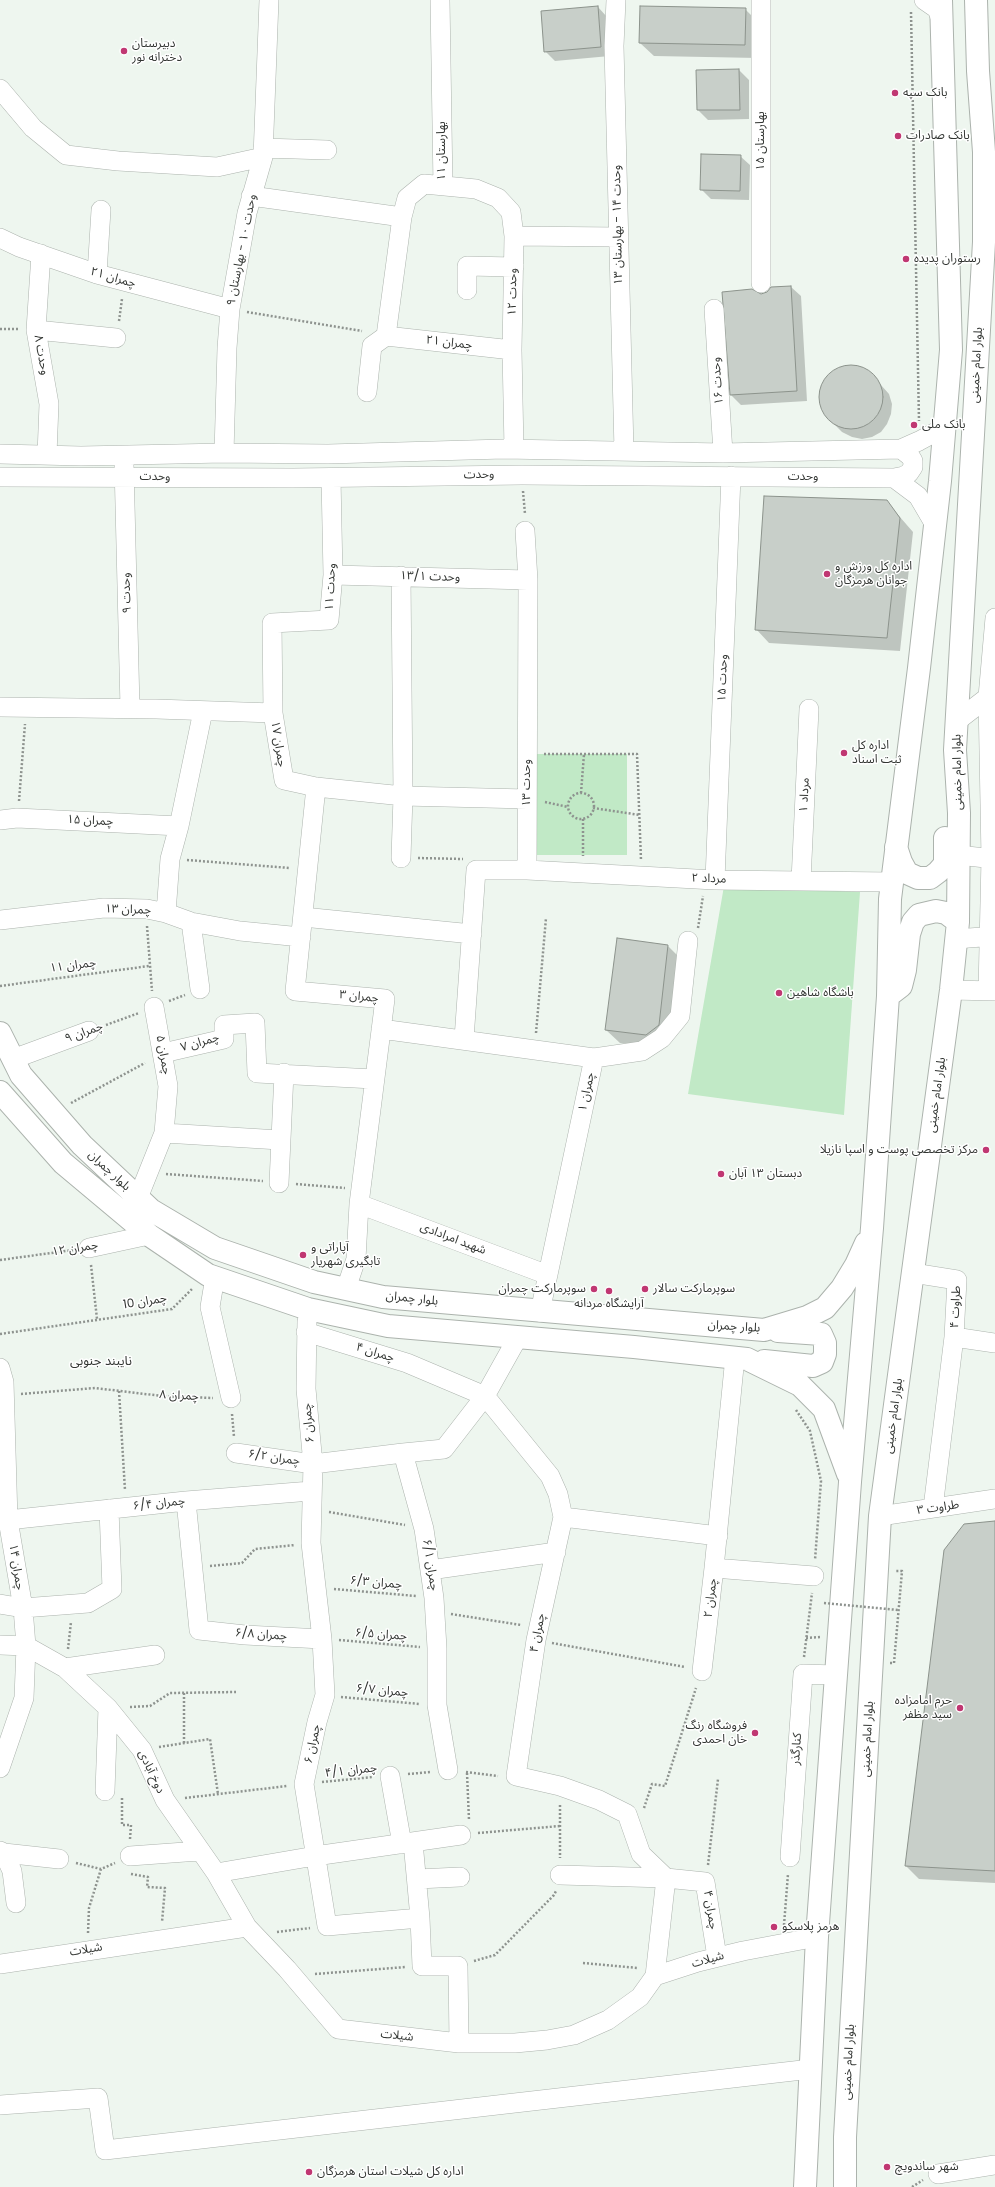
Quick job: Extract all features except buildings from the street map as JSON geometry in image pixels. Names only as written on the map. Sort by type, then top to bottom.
[{"type":"main road","name":"بلوار امام خمینی","points":[[844,2179],[880,1516],[951,990],[957,930],[959,812],[955,750],[990,249],[989,196],[984,152],[988,109],[976,0]]},
{"type":"main road","points":[[805,2187],[817,1937],[850,1482],[872,1228],[888,996],[890,899],[935,526],[951,350],[942,10]]},
{"type":"main road","points":[[896,847],[907,873],[918,878],[930,878],[945,864],[946,820],[955,750]]},
{"type":"main road","points":[[888,996],[901,986],[913,922],[919,915],[936,911],[946,913],[957,930]]},
{"type":"main road","name":"بلوار چمران","points":[[0,1033],[21,1075],[82,1145],[152,1210],[215,1248],[314,1282],[382,1297],[540,1312],[764,1330],[807,1317],[825,1308],[842,1288],[853,1271],[872,1228]]},
{"type":"main road","name":"بلوار چمران","points":[[0,1092],[63,1163],[149,1235],[212,1276],[308,1309],[388,1326],[741,1358],[800,1385],[824,1409],[850,1482]]},
{"type":"main road","points":[[308,1309],[314,1282]]},
{"type":"main road","points":[[741,1358],[813,1366],[822,1362],[825,1354],[825,1343],[821,1334],[764,1330]]},
{"type":"main road","points":[[844,2179],[858,2187]]},
{"type":"street","name":"وحدت ۱۰ - بهارستان ۹","points":[[224,453],[226,348],[230,309],[251,196],[263,153],[269,0]]},
{"type":"street","name":"بهارستان ۱۱","points":[[386,336],[402,217],[407,198],[424,184],[443,186],[440,0]]},
{"type":"street","name":"وحدت ۱۴ - بهارستان ۱۳","points":[[616,0],[614,46],[624,451]]},
{"type":"street","name":"بهارستان ۱۵","points":[[761,0],[762,282]]},
{"type":"street","points":[[918,4],[942,10]]},
{"type":"street","points":[[0,89],[33,128],[66,155],[118,161],[217,167],[263,153],[327,150]]},
{"type":"street","name":"وحدت ۱۲","points":[[443,186],[476,189],[498,198],[511,212],[514,236],[512,350],[514,449]]},
{"type":"street","points":[[251,196],[402,217]]},
{"type":"street","points":[[97,274],[101,210]]},
{"type":"street","points":[[514,236],[619,236]]},
{"type":"street","name":"چمران ۲۱","points":[[0,238],[97,274],[230,309]]},
{"type":"street","name":"وحدت ۸","points":[[41,254],[36,330],[49,404],[47,455]]},
{"type":"street","points":[[467,290],[467,266],[514,267]]},
{"type":"street","name":"وحدت ۱۶","points":[[714,309],[723,453]]},
{"type":"street","points":[[36,330],[116,338]]},
{"type":"street","points":[[367,392],[372,346],[386,336]]},
{"type":"street","name":"چمران ۲۱","points":[[386,336],[512,350]]},
{"type":"street","name":"وحدت","points":[[0,454],[328,454],[514,449],[723,453],[901,449],[944,427]]},
{"type":"street","points":[[894,478],[910,473],[913,467],[913,461],[910,456],[901,449]]},
{"type":"street","points":[[183,454],[184,478]]},
{"type":"street","name":"وحدت ۹","points":[[123,455],[130,708]]},
{"type":"street","name":"وحدت","points":[[0,477],[331,478],[522,475],[894,478]]},
{"type":"street","name":"وحدت ۱۵","points":[[715,880],[731,476]]},
{"type":"street","name":"وحدت ۱۱","points":[[273,713],[272,623],[329,620],[333,575],[331,478]]},
{"type":"street","points":[[894,478],[918,496],[935,526]]},
{"type":"street","name":"وحدت ۱۳","points":[[526,532],[528,580],[527,870]]},
{"type":"street","name":"وحدت ۱۳/۱","points":[[333,575],[528,580]]},
{"type":"street","points":[[401,576],[403,796],[401,858]]},
{"type":"street","points":[[951,990],[992,991],[993,858],[988,697],[995,618]]},
{"type":"street","points":[[957,721],[988,697]]},
{"type":"street","name":"چمران ۱۷","points":[[0,708],[130,708],[273,713],[284,780],[316,786],[403,796],[527,799]]},
{"type":"street","name":"مرداد ۱","points":[[801,881],[810,709]]},
{"type":"street","points":[[166,913],[170,859],[179,826],[203,711]]},
{"type":"street","name":"چمران ۳","points":[[316,786],[295,991],[385,999],[360,1197],[356,1259],[346,1288]]},
{"type":"street","name":"چمران ۱۵","points":[[9,819],[179,826]]},
{"type":"street","points":[[958,854],[993,858]]},
{"type":"street","points":[[464,1039],[476,870],[527,870]]},
{"type":"street","name":"مرداد ۲","points":[[527,870],[715,880],[892,882]]},
{"type":"street","name":"چمران ۱۳","points":[[0,920],[104,908],[146,909],[166,913],[191,922],[240,931],[301,938]]},
{"type":"street","points":[[303,917],[472,934]]},
{"type":"street","points":[[191,922],[200,989]]},
{"type":"street","points":[[957,930],[992,936]]},
{"type":"street","points":[[594,1058],[642,1051],[667,1033],[680,1016],[688,941]]},
{"type":"street","name":"چمران ۵","points":[[138,1198],[164,1133],[168,1086],[164,1053],[154,1007]]},
{"type":"street","name":"چمران ۷","points":[[164,1053],[224,1039],[224,1025],[255,1023],[257,1073],[284,1073],[374,1079]]},
{"type":"street","name":"چمران ۱","points":[[382,1029],[464,1039],[594,1058],[540,1312]]},
{"type":"street","name":"چمران ۹","points":[[13,1059],[89,1032]]},
{"type":"street","points":[[278,1183],[284,1073]]},
{"type":"street","points":[[164,1133],[280,1140]]},
{"type":"street","name":"شهید امرادادی","points":[[360,1197],[548,1275]]},
{"type":"street","name":"چمران ۱۲","points":[[89,1248],[149,1235]]},
{"type":"street","name":"طراوت ۴","points":[[913,1273],[957,1280],[954,1338],[995,1343]]},
{"type":"street","points":[[212,1276],[210,1307],[231,1398]]},
{"type":"street","name":"چمران ۶","points":[[308,1309],[306,1332],[306,1389],[313,1464],[311,1543],[322,1639],[325,1695],[317,1722],[304,1784],[327,1926]]},
{"type":"street","name":"چمران ۴","points":[[306,1332],[407,1363],[485,1396],[550,1476],[558,1494],[563,1517],[537,1634],[516,1776]]},
{"type":"street","points":[[313,1464],[444,1449],[485,1396],[518,1337]]},
{"type":"street","points":[[934,1508],[954,1338]]},
{"type":"street","name":"چمران ۲","points":[[702,1671],[741,1358]]},
{"type":"street","name":"چمران ۱۴","points":[[0,1368],[4,1382],[5,1395],[4,1519],[23,1608],[26,1646],[24,1698],[0,1768]]},
{"type":"street","name":"چمران ۶/۲","points":[[236,1453],[313,1464]]},
{"type":"street","name":"چمران ۶/۱","points":[[403,1453],[424,1529],[435,1604],[437,1705],[448,1770]]},
{"type":"street","name":"طراوت ۳","points":[[880,1516],[995,1499]]},
{"type":"street","name":"چمران ۶/۴","points":[[4,1519],[186,1501],[311,1500]]},
{"type":"street","points":[[186,1501],[192,1568]]},
{"type":"street","points":[[0,1604],[23,1608],[88,1603],[112,1589],[117,1509]]},
{"type":"street","points":[[563,1517],[718,1536]]},
{"type":"street","points":[[430,1570],[556,1552]]},
{"type":"street","name":"چمران ۶/۸","points":[[192,1568],[199,1630],[245,1635],[322,1639]]},
{"type":"street","points":[[714,1568],[814,1576]]},
{"type":"street","name":"دوخ آبادی","points":[[0,1646],[26,1646],[65,1668],[108,1708],[142,1750],[165,1800],[199,1851],[216,1873],[252,1931]]},
{"type":"street","points":[[65,1668],[155,1654]]},
{"type":"street","points":[[803,1674],[836,1675]]},
{"type":"street","name":"کنارگذر","points":[[790,1857],[803,1674]]},
{"type":"street","points":[[105,1791],[108,1708]]},
{"type":"street","points":[[390,1776],[417,1880],[422,1966],[458,1966],[459,2043]]},
{"type":"street","points":[[516,1776],[560,1786],[599,1800],[628,1814],[641,1854],[666,1878],[655,1973]]},
{"type":"street","points":[[216,1873],[315,1856],[466,1834]]},
{"type":"street","points":[[130,1856],[199,1851]]},
{"type":"street","points":[[2,1852],[59,1859]]},
{"type":"street","points":[[2,1852],[12,1871],[16,1903]]},
{"type":"street","name":"چمران ۴","points":[[560,1875],[666,1878],[706,1882],[717,1957]]},
{"type":"street","points":[[417,1880],[460,1876]]},
{"type":"street","points":[[327,1926],[420,1918]]},
{"type":"street","name":"شیلات","points":[[0,1959],[88,1950],[161,1939],[252,1931],[294,1976],[338,2029],[459,2043],[515,2043],[547,2040],[574,2035],[608,2020],[640,1997],[655,1973],[717,1957],[817,1937]]},
{"type":"street","points":[[0,2106],[98,2098],[105,2150],[811,2069]]},
{"type":"street","points":[[938,2174],[995,2165]]},
{"type":"path","points":[[918,4],[919,441]]},
{"type":"path","points":[[116,338],[125,282]]},
{"type":"path","points":[[230,309],[386,336]]},
{"type":"path","points":[[522,475],[526,532]]},
{"type":"path","points":[[9,819],[26,707]]},
{"type":"path","points":[[527,754],[637,754],[642,876]]},
{"type":"path","points":[[581,793],[584,754]]},
{"type":"path","points":[[581,793],[589,796],[593,808],[590,815],[582,819],[571,815],[568,807],[573,796],[581,793]]},
{"type":"path","points":[[527,799],[568,807]]},
{"type":"path","points":[[593,808],[640,815]]},
{"type":"path","points":[[582,819],[583,873]]},
{"type":"path","points":[[401,858],[465,859],[476,870]]},
{"type":"path","points":[[170,859],[308,869]]},
{"type":"path","points":[[688,941],[699,927],[704,893],[715,880]]},
{"type":"path","points":[[146,909],[149,966],[154,1007]]},
{"type":"path","points":[[534,1050],[546,918]]},
{"type":"path","name":"چمران ۱۱","points":[[0,986],[149,966]]},
{"type":"path","name":"چمران ۹","points":[[89,1032],[200,989]]},
{"type":"path","points":[[54,1112],[164,1053]]},
{"type":"path","points":[[148,1172],[278,1183],[360,1197]]},
{"type":"path","points":[[89,1248],[97,1319]]},
{"type":"path","name":"چمران ۱۲","points":[[0,1260],[89,1248]]},
{"type":"path","name":"چمران 10","points":[[0,1334],[172,1309],[212,1276]]},
{"type":"path","name":"چمران ۸","points":[[5,1395],[95,1388],[162,1396],[231,1398]]},
{"type":"path","points":[[117,1509],[119,1391]]},
{"type":"path","points":[[231,1398],[236,1453]]},
{"type":"path","points":[[794,1407],[810,1431],[821,1481],[814,1576],[803,1674]]},
{"type":"path","points":[[311,1500],[424,1529]]},
{"type":"path","points":[[192,1568],[242,1563],[256,1549],[311,1543]]},
{"type":"path","points":[[894,1663],[902,1571]]},
{"type":"path","name":"چمران ۶/۳","points":[[315,1587],[435,1604],[537,1634]]},
{"type":"path","points":[[65,1668],[74,1604]]},
{"type":"path","points":[[824,1604],[898,1610]]},
{"type":"path","points":[[537,1634],[702,1671],[665,1786],[652,1784],[635,1834]]},
{"type":"path","points":[[806,1638],[821,1637]]},
{"type":"path","name":"چمران ۶/۵","points":[[322,1639],[437,1648]]},
{"type":"path","points":[[108,1708],[150,1706],[170,1693],[236,1692]]},
{"type":"path","points":[[184,1693],[184,1743]]},
{"type":"path","name":"چمران ۶/۷","points":[[325,1695],[437,1705]]},
{"type":"path","points":[[142,1750],[210,1739],[218,1794]]},
{"type":"path","name":"چمران ۴/۱","points":[[165,1800],[304,1784],[448,1770],[516,1776]]},
{"type":"path","points":[[467,1772],[466,1834],[560,1826]]},
{"type":"path","points":[[706,1882],[718,1779]]},
{"type":"path","points":[[458,1966],[496,1955],[554,1895],[560,1875],[560,1786]]},
{"type":"path","points":[[105,1791],[122,1792],[122,1825],[131,1825],[131,1875],[148,1877],[147,1887],[165,1888],[161,1939]]},
{"type":"path","points":[[59,1859],[101,1870],[130,1856]]},
{"type":"path","points":[[782,1944],[790,1857]]},
{"type":"path","points":[[88,1950],[89,1908],[101,1870]]},
{"type":"path","points":[[252,1931],[327,1926]]},
{"type":"path","points":[[583,1962],[655,1973]]},
{"type":"path","points":[[294,1976],[422,1966]]},
{"type":"green space","points":[[533,754],[627,754],[627,855],[533,855]]},
{"type":"green space","name":"باشگاه شاهین","points":[[724,886],[860,892],[844,1115],[688,1094]]},
{"type":"place","name":"دبیرستان دخترانه نور","points":[[124,51]]},
{"type":"place","name":"بانک سپه","points":[[895,93]]},
{"type":"place","name":"بانک صادرات","points":[[898,136]]},
{"type":"place","name":"رستوران پدیده","points":[[906,259]]},
{"type":"place","name":"بانک ملی","points":[[914,425]]},
{"type":"place","name":"اداره کل ورزش و جوانان هرمزگان","points":[[827,574]]},
{"type":"place","name":"اداره کل ثبت اسناد","points":[[844,753]]},
{"type":"place","name":"باشگاه شاهین","points":[[779,993]]},
{"type":"place","name":"مرکز تخصصی پوست و اسپا نازیلا","points":[[986,1150]]},
{"type":"place","name":"دبستان ۱۳ آبان","points":[[721,1174]]},
{"type":"place","name":"آپاراتی و تابگیری شهریار","points":[[303,1255]]},
{"type":"place","name":"سوپرمارکت چمران","points":[[594,1289]]},
{"type":"place","name":"سوپرمارکت سالار","points":[[645,1289]]},
{"type":"place","name":"آرایشگاه مردانه","points":[[609,1291]]},
{"type":"place","name":"حرم امامزاده سید مظفر","points":[[960,1708]]},
{"type":"place","name":"فروشگاه رنگ خان احمدی","points":[[755,1733]]},
{"type":"place","name":"هرمز پلاسکو","points":[[774,1927]]},
{"type":"place","name":"شهر ساندویچ","points":[[887,2167]]},
{"type":"place","name":"اداره کل شیلات استان هرمزگان","points":[[309,2172]]},
{"type":"district","name":"نایبند جنوبی","points":[[101,1362]]}]
